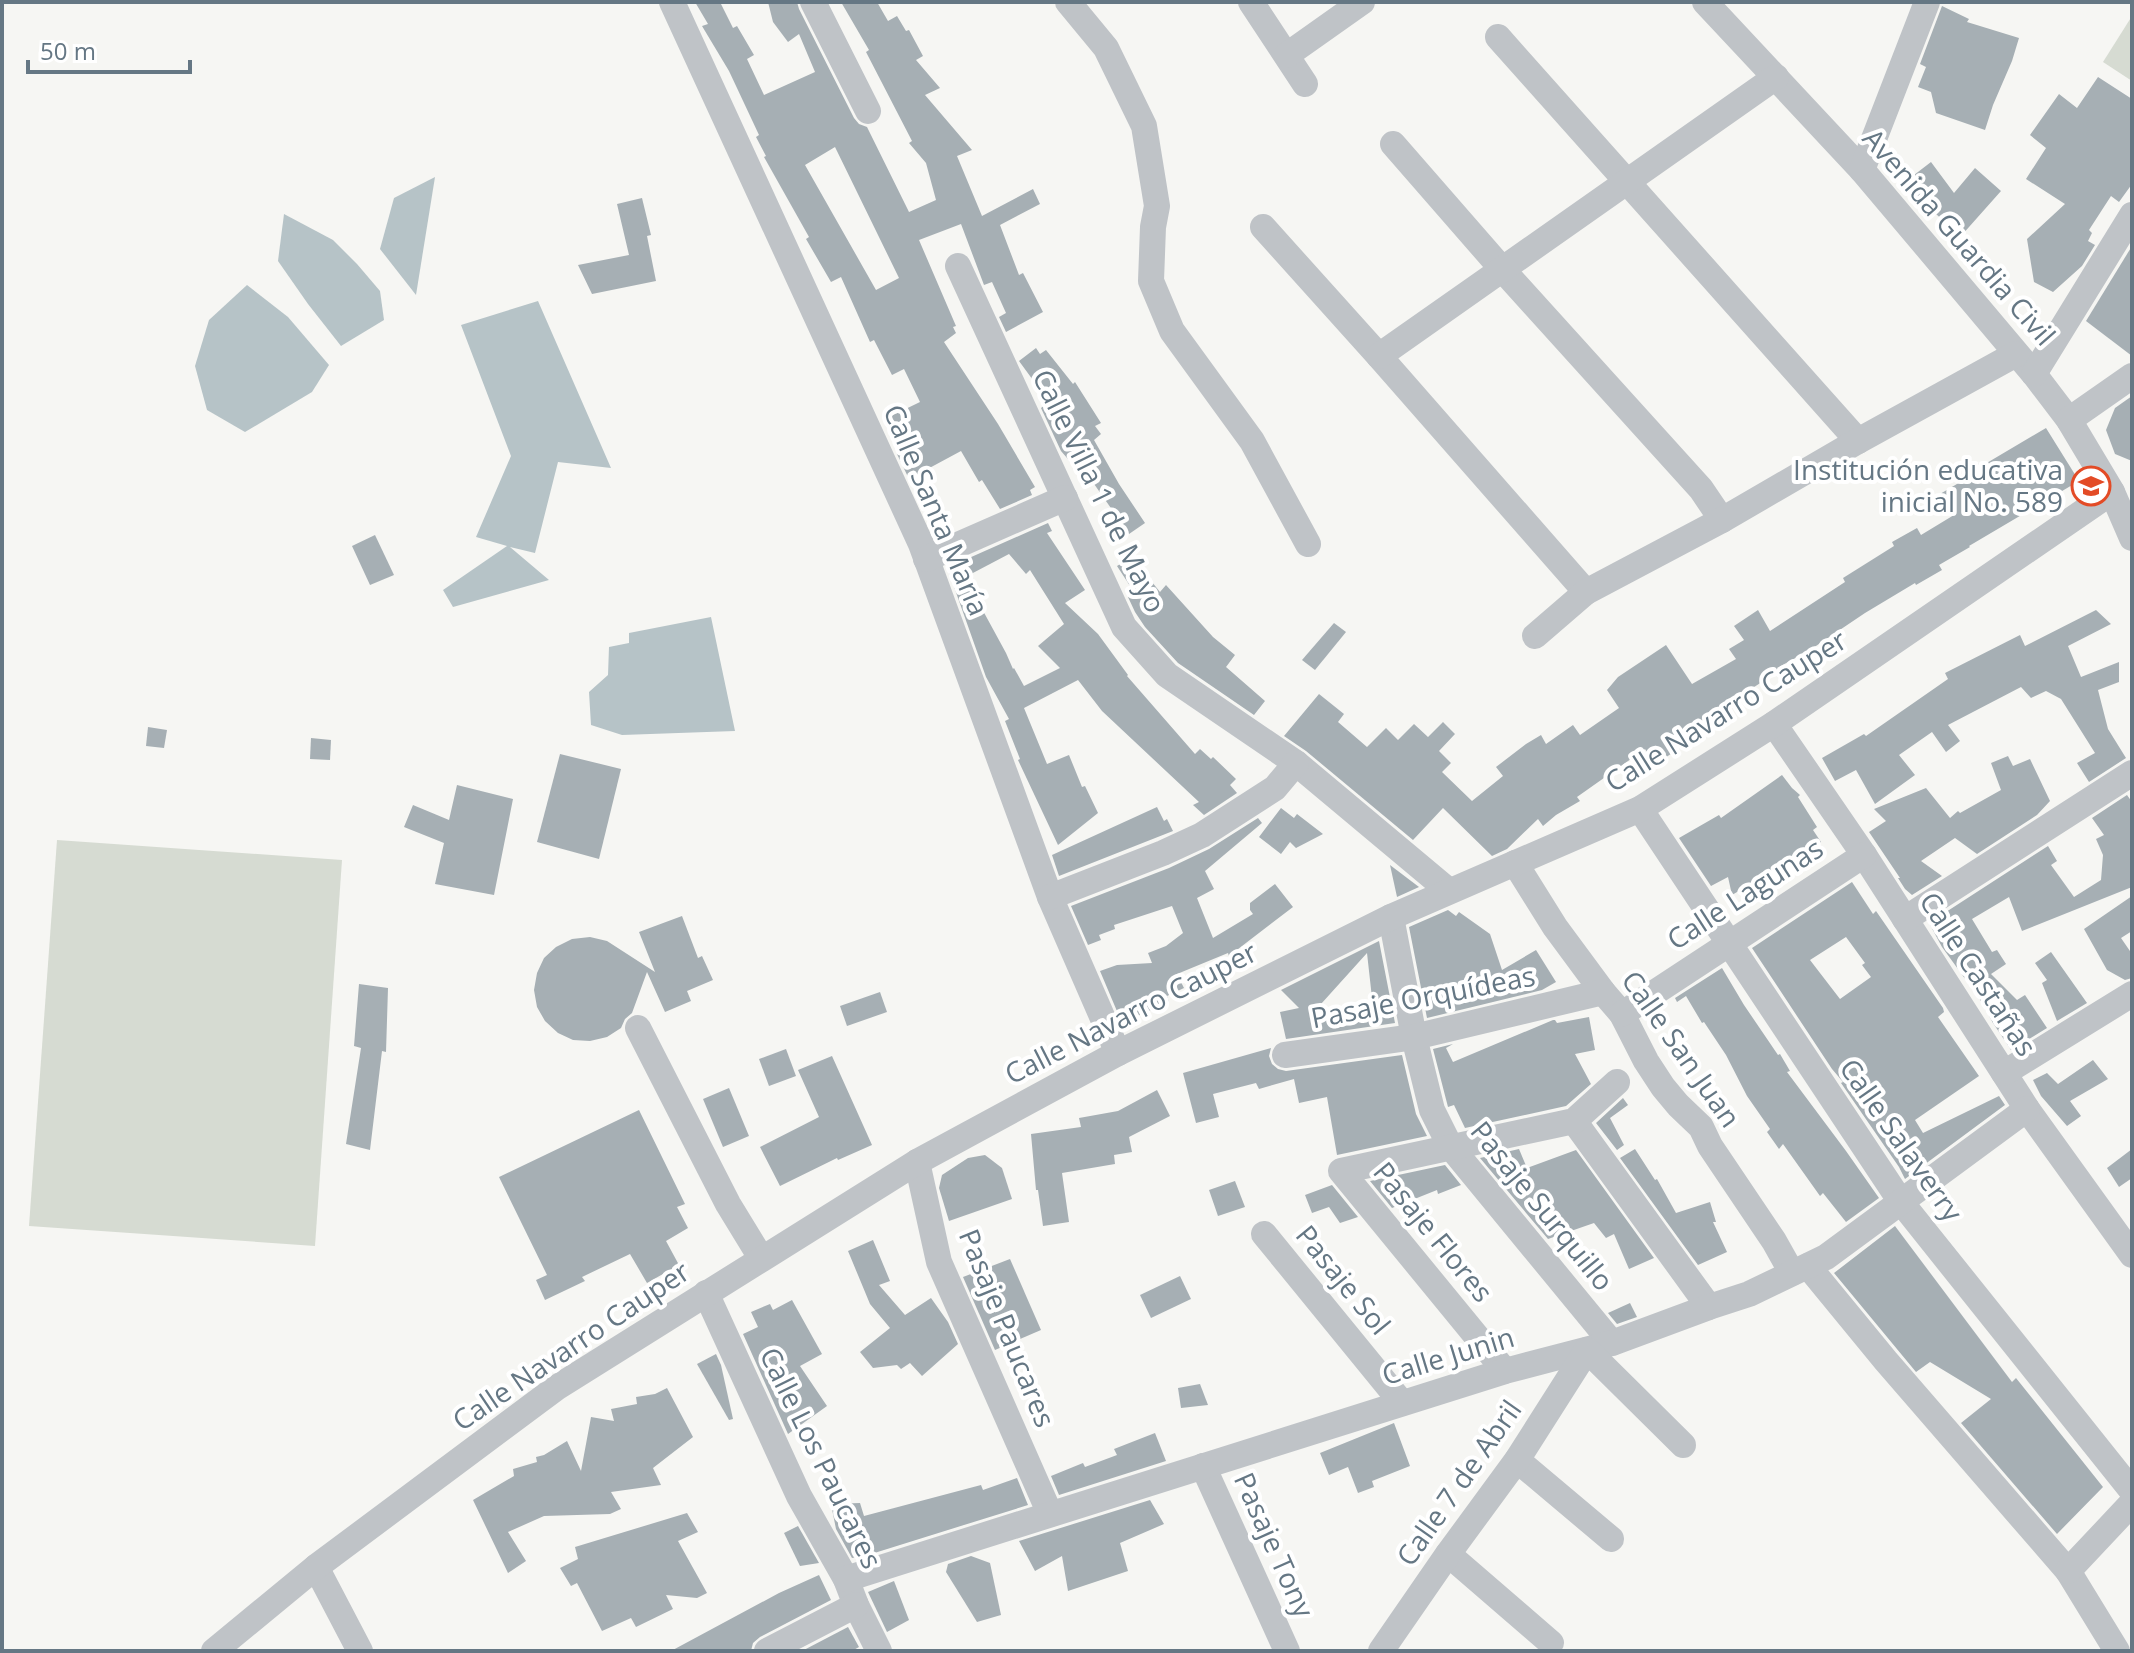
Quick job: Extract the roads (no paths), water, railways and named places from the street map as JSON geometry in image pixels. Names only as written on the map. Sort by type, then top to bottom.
[{"type":"street","name":"Calle Santa María","points":[[672,2],[926,559],[1050,897],[1118,1053]]},
{"type":"street","points":[[813,2],[868,111]]},
{"type":"street","points":[[1068,2],[1106,48],[1144,126],[1157,206],[1151,281],[1172,331],[1252,441],[1308,544]]},
{"type":"street","points":[[1251,2],[1305,84]]},
{"type":"street","points":[[1287,55],[1362,2]]},
{"type":"street","name":"Avenida Guardia Civil","points":[[1705,2],[1862,170],[2034,374],[2069,420],[2112,492],[2132,538]]},
{"type":"street","points":[[1862,170],[1927,2]]},
{"type":"street","points":[[1498,37],[1858,441]]},
{"type":"street","points":[[1379,356],[1776,77]]},
{"type":"street","points":[[1393,144],[1701,489],[1722,520]]},
{"type":"street","points":[[2034,374],[2132,215]]},
{"type":"street","points":[[1263,227],[1586,592]]},
{"type":"street","name":"Calle Villa 1 de Mayo","points":[[958,266],[1124,627],[1167,675],[1285,776],[1449,891]]},
{"type":"street","points":[[1535,636],[1586,592],[1722,520],[2016,354]]},
{"type":"street","points":[[2069,420],[2132,376]]},
{"type":"street","name":"Calle Navarro Cauper","points":[[214,1651],[316,1567],[556,1388],[917,1162],[1118,1053],[1391,917],[1640,809],[1774,724],[2112,492]]},
{"type":"street","points":[[926,559],[1065,498]]},
{"type":"street","name":"Calle Castañas","points":[[1774,724],[1864,855],[2027,1109],[2132,1255]]},
{"type":"street","points":[[1905,919],[2132,773]]},
{"type":"street","points":[[1050,897],[1189,841],[1285,776]]},
{"type":"street","name":"Calle Salaverry","points":[[1640,809],[1901,1202],[2132,1491]]},
{"type":"street","name":"Calle Lagunas","points":[[1622,1014],[1864,855]]},
{"type":"street","name":"Calle San Juan","points":[[1515,863],[1555,927],[1589,995],[1622,1014],[1663,1087],[1701,1127],[1710,1146],[1774,1241],[1886,1361],[2068,1571],[2117,1651]]},
{"type":"street","name":"Pasaje Surquillo","points":[[1391,917],[1414,1037],[1432,1110],[1450,1146],[1599,1347]]},
{"type":"street","points":[[2004,1073],[2132,994]]},
{"type":"street","name":"Pasaje Orquídeas","points":[[1285,1055],[1414,1037],[1589,995]]},
{"type":"street","points":[[638,1028],[728,1204],[761,1258]]},
{"type":"street","points":[[1450,1146],[1574,1121],[1617,1082]]},
{"type":"street","name":"Calle Junin","points":[[846,1579],[1505,1371],[1599,1347],[1749,1294],[1826,1257],[2027,1109]]},
{"type":"street","points":[[1574,1121],[1709,1307]]},
{"type":"street","name":"Pasaje Flores","points":[[1450,1146],[1341,1171],[1505,1371]]},
{"type":"street","name":"Pasaje Paucares","points":[[917,1162],[939,1262],[1050,1514]]},
{"type":"street","name":"Pasaje Sol","points":[[1264,1234],[1402,1403]]},
{"type":"street","name":"Calle Los Paucares","points":[[706,1293],[799,1496],[846,1579],[879,1651]]},
{"type":"street","points":[[1599,1347],[1683,1445]]},
{"type":"street","name":"Calle 7 de Abril","points":[[1381,1651],[1599,1347]]},
{"type":"street","points":[[1517,1460],[1611,1539]]},
{"type":"street","name":"Pasaje Tony","points":[[1203,1466],[1287,1651]]},
{"type":"street","points":[[2068,1571],[2132,1503]]},
{"type":"street","points":[[1448,1554],[1551,1643]]},
{"type":"street","points":[[316,1567],[360,1651]]},
{"type":"street","points":[[767,1651],[856,1605]]},
{"type":"place","name":"Institución educativa inicial No. 589","points":[[2091,486]]}]
